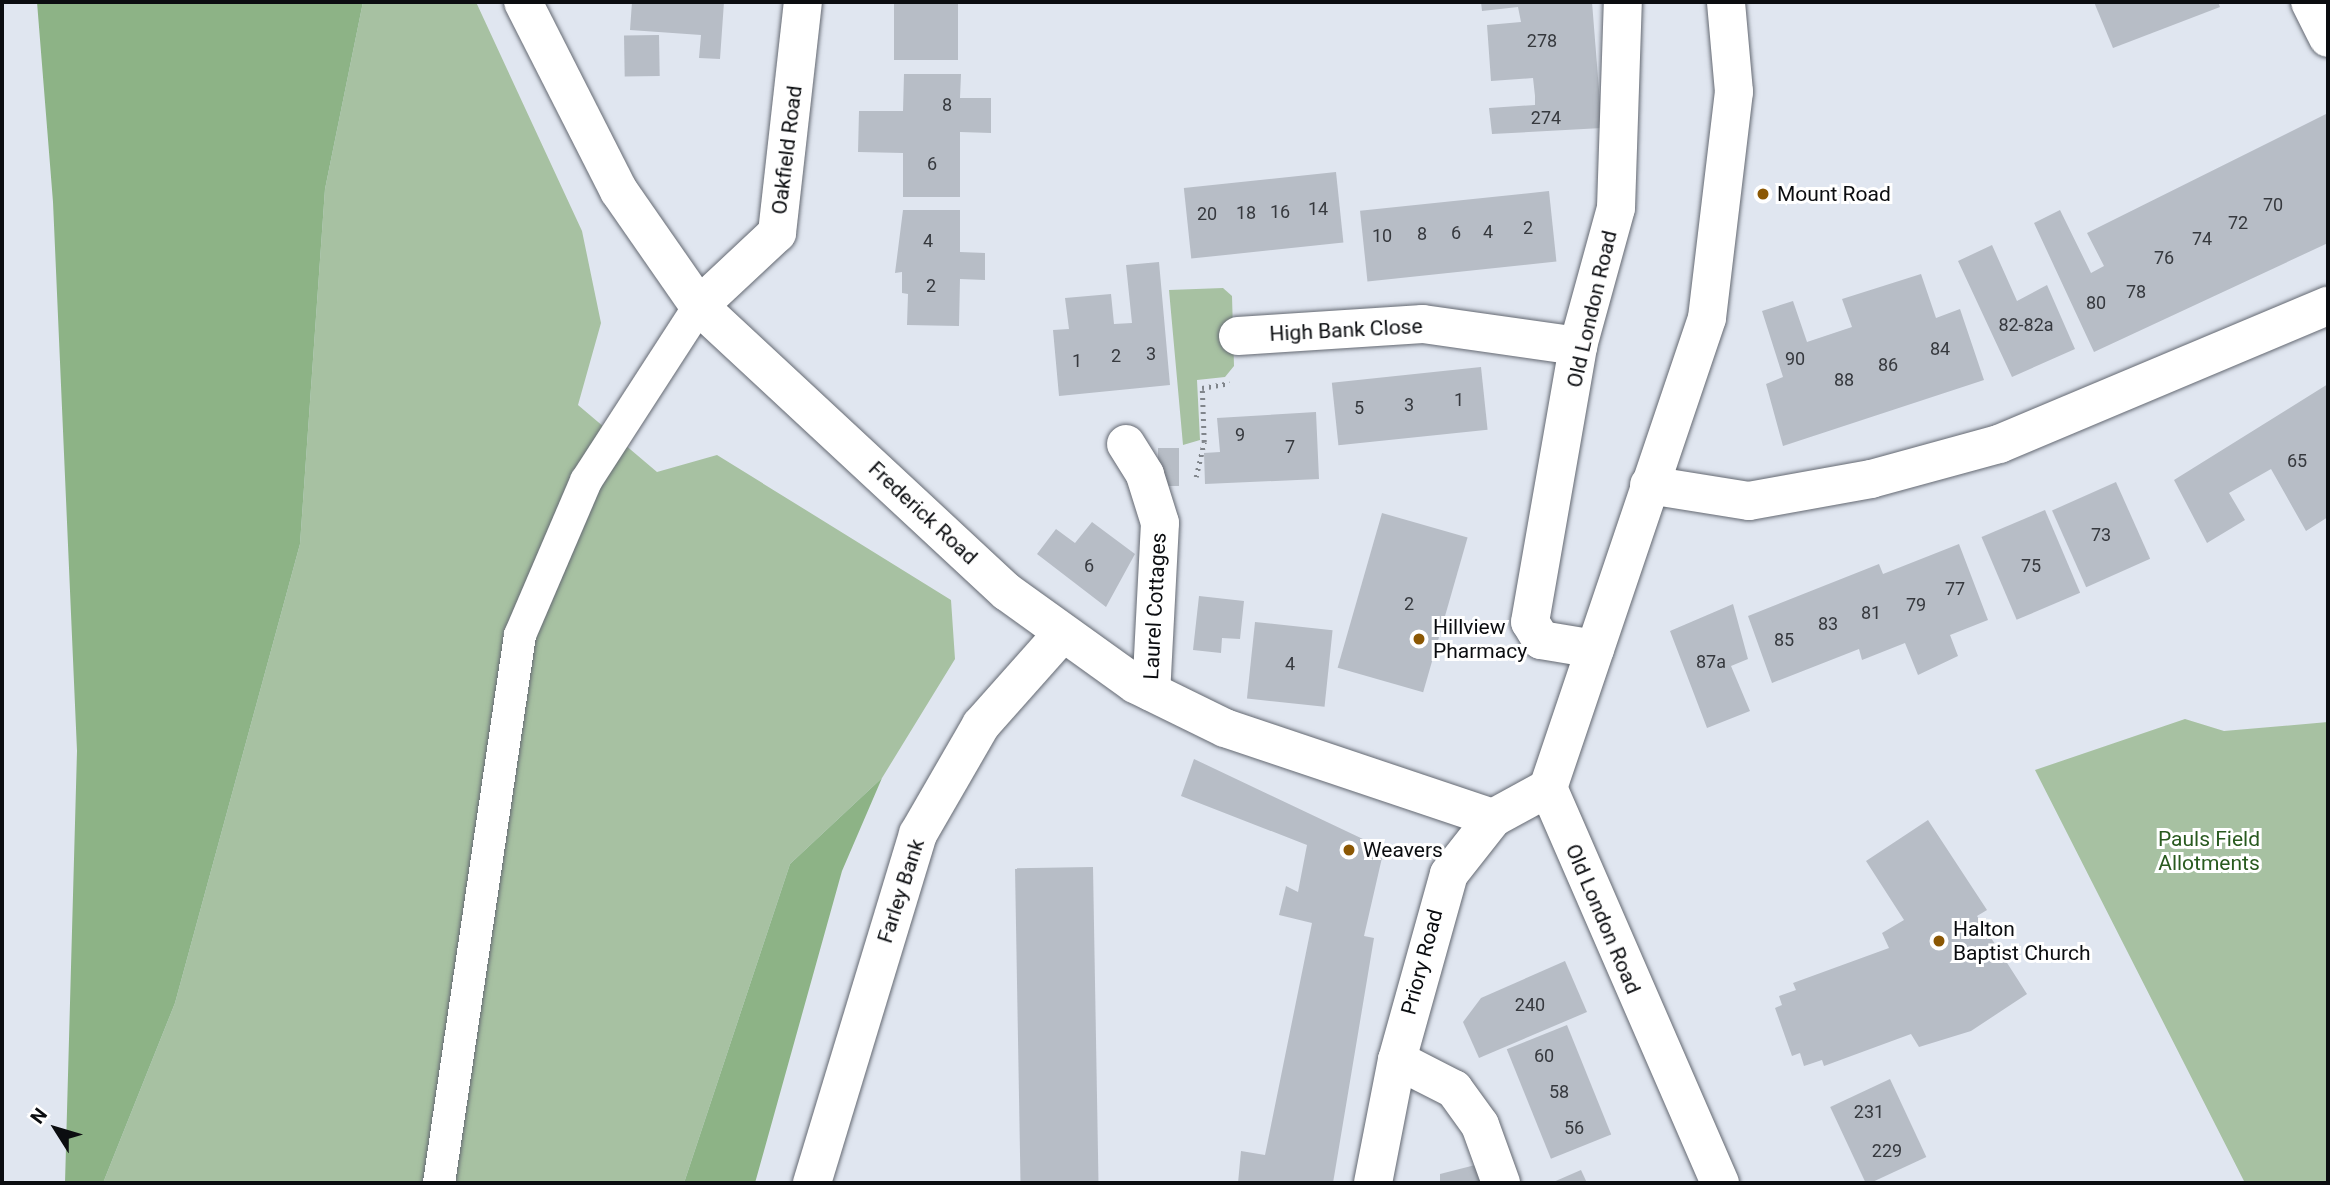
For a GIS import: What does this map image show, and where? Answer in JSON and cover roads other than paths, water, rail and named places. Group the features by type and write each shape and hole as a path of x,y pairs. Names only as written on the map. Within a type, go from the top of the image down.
{"main road":[{"name":"Frederick Road","path":"523,2 619,191 699,306 1060,636 1151,692 1225,728 1493,818"},
{"name":"Oakfield Road","path":"699,306 778,233 803,2"},
{"name":"Old London Road","path":"1595,649 1541,640 1530,622 1578,346 1616,208 1623,2"},
{"path":"1548,788 1707,318 1726,209 1734,92 1726,2"},
{"path":"2310,2 2328,38"},
{"path":"1649,485 1749,500 1871,479 1999,444 2328,306"},
{"name":"High Bank Close","path":"1238,336 1423,324 1578,346"},
{"name":"Laurel Cottages","path":"1126,444 1145,475 1160,523 1151,692"},
{"name":"Farley Bank","path":"813,1183 918,834 981,725 1060,636"},
{"name":"Old London Road","path":"1548,788 1720,1183"},
{"name":"Priory Road","path":"1373,1183 1397,1060 1436,906 1449,874 1493,818 1548,788"},
{"path":"1397,1060 1454,1089 1480,1125 1501,1183"}],"lane":[{"path":"439,1183 520,635 586,481 699,306"}],"place":[{"name":"Mount Road","path":"1763,194"},
{"name":"Hillview Pharmacy","path":"1419,639"},
{"name":"Weavers","path":"1349,850"},
{"name":"Halton Baptist Church","path":"1939,941"}],"park label":[{"name":"Pauls Field Allotments","path":"2209,851"}]}
